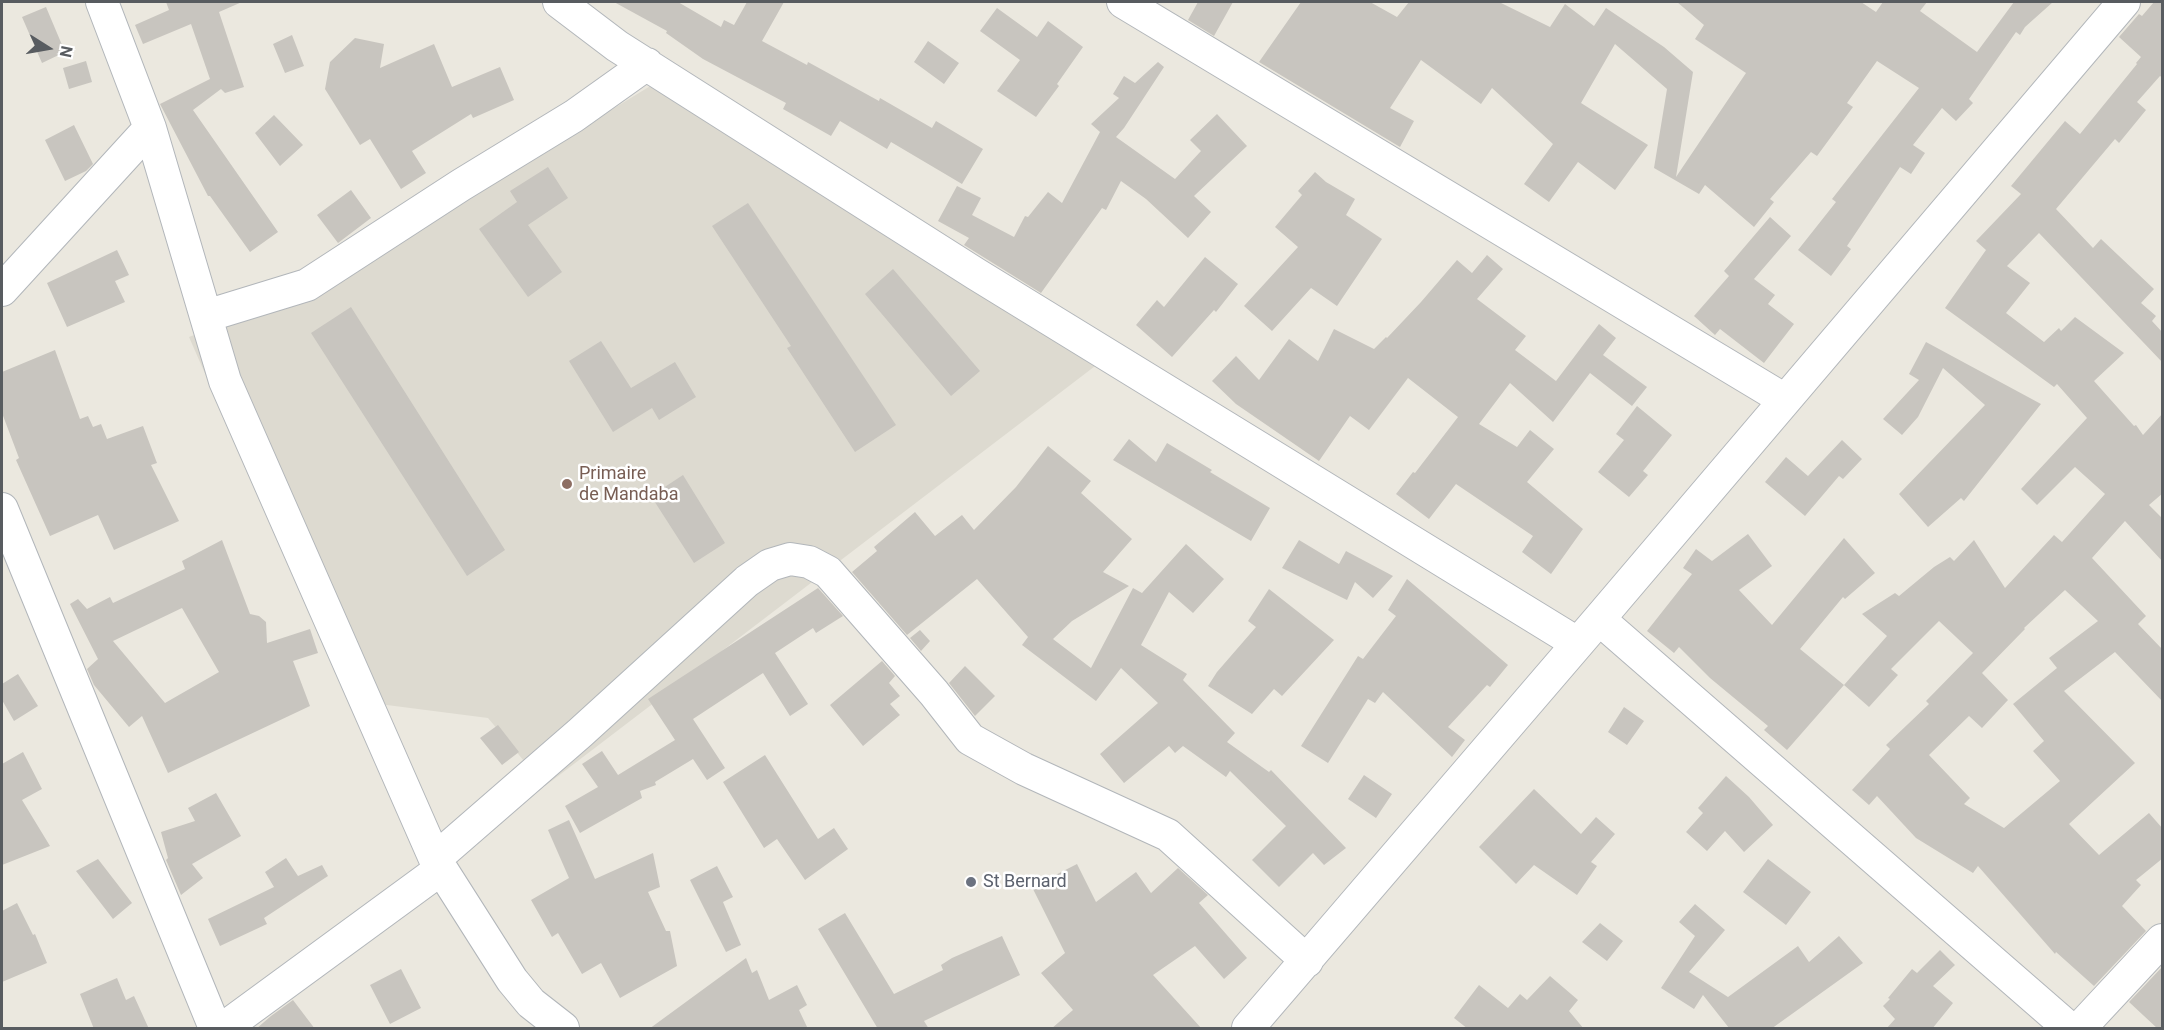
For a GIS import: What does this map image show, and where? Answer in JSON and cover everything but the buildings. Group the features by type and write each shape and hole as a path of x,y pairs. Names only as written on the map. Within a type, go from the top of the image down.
{"street":[{"path":"102,2 150,128 225,381 438,864 512,980 531,1003 563,1029"},
{"path":"559,2 617,46 976,274 1577,643"},
{"path":"1124,2 1785,400"},
{"path":"1248,1029 2124,2"},
{"path":"206,316 307,285 461,185 574,116 646,64"},
{"path":"2,290 150,128"},
{"path":"2,509 215,1029"},
{"path":"224,1029 438,864 747,581 770,565 790,559 809,562 828,572 970,739 1024,769 1168,835 1307,961"},
{"path":"1599,619 2069,1029"},
{"path":"2080,1029 2163,940"}],"shaded area":[{"path":"670,74 1103,360 545,786 488,718 348,700 189,337 328,283"}],"place":[{"name":"Primaire de Mandaba","path":"567,484"},
{"name":"St Bernard","path":"971,882"}]}
